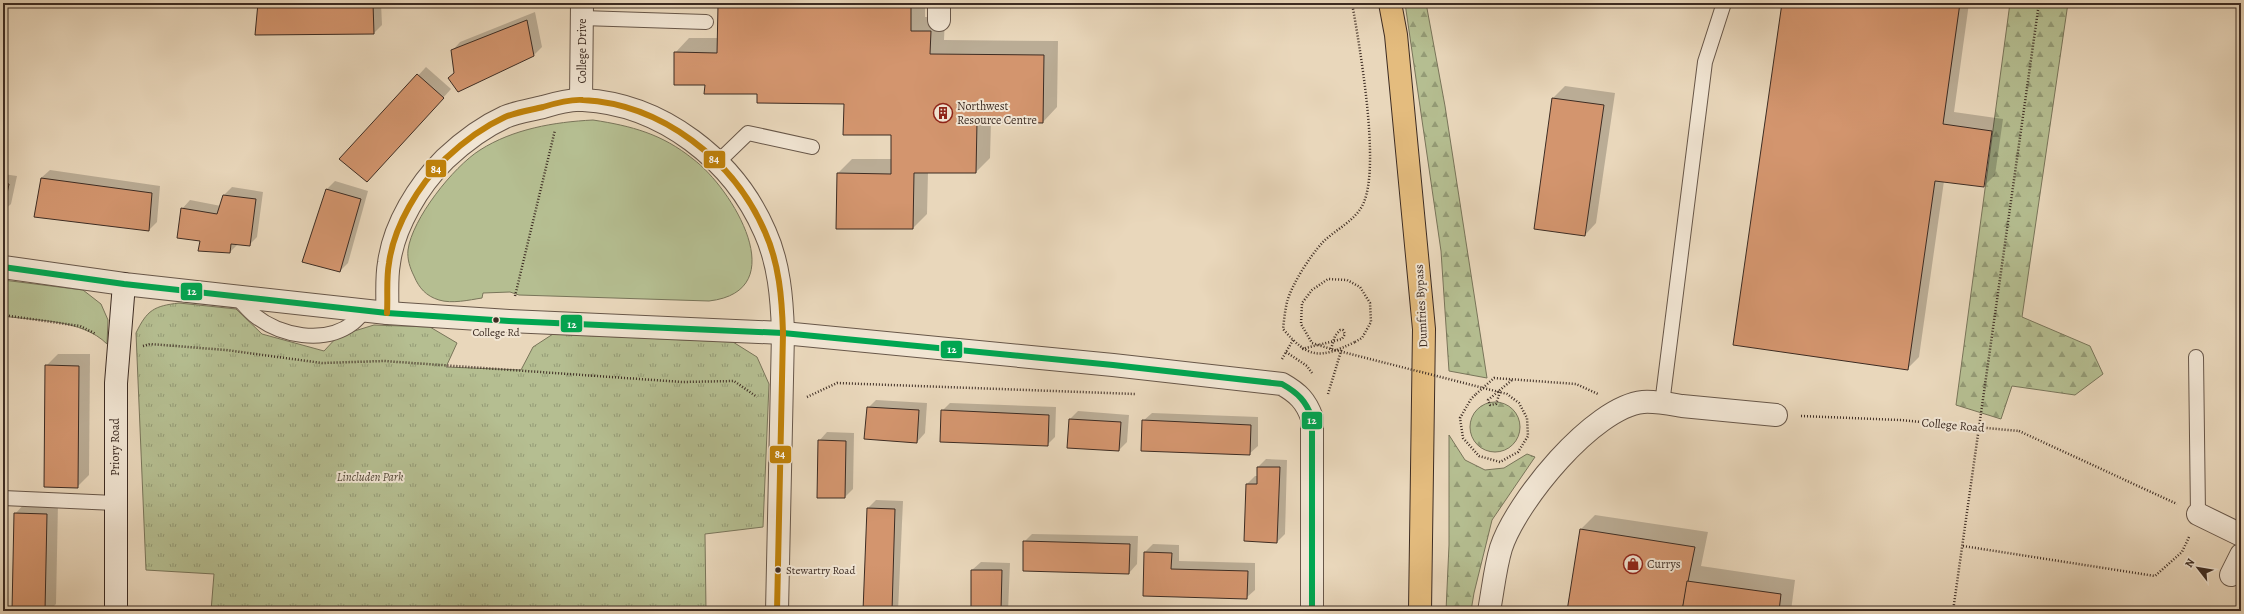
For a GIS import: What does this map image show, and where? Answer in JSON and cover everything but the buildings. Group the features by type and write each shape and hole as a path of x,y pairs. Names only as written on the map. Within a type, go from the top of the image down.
{"highway":[{"name":"Dumfries Bypass","path":"1390,3 1396,35 1424,329 1420,611"}],"street":[{"name":"College Drive","path":"571,101 582,10"},
{"name":"College Drive","path":"387,313 389,262 404,215 429,175 461,144 505,117 571,101 619,106 655,118 699,145 718,162 737,183 753,207 765,232 774,259 780,287 782,333"},
{"path":"3,267 124,284 387,313 509,321 782,333 1282,384 1294,391 1303,400 1312,418 1312,611"},
{"name":"Priory Road","path":"116,611 115,503 118,354 124,284"},
{"path":"777,611 782,333"},
{"path":"1489,611 1501,548 1518,513 1538,483 1589,430 1613,413 1652,403 1776,415"},
{"path":"2198,514 2241,534"},
{"path":"2231,576 2241,555"}],"lane":[{"path":"1652,403 1705,62 1724,3"},
{"path":"582,10 706,22"},
{"path":"718,162 748,133 812,147"},
{"path":"237,297 260,319 278,329 307,337 330,334 352,324 366,310"},
{"path":"2196,357 2198,514"},
{"path":"3,498 115,503"}],"path":[{"path":"1352,3 1367,112 1371,174 1364,203 1349,223 1323,242 1304,269 1287,301 1283,329 1302,349 1315,354 1342,348 1355,342 1362,338 1370,322 1370,303 1360,287 1347,280 1328,279 1312,290 1302,303 1301,324 1312,343 1331,349 1500,392 1507,394 1519,403 1527,418 1528,436 1518,452 1500,462 1479,456 1463,438 1460,418 1471,399 1476,394 1494,378 1576,384 1598,395 1606,396"},
{"path":"1953,611 2039,3"},
{"path":"509,321 571,101"},
{"path":"3,315 80,326 97,334 118,354 150,344 226,350 322,363 384,361 682,382 734,381 781,414 798,416 808,396 837,383 1138,394"},
{"path":"1302,349 1339,339 1344,337 1344,331 1340,330 1335,336 1331,349"},
{"path":"1312,418 1328,394 1342,348"},
{"path":"1500,392 1498,401 1493,405 1488,402 1513,379"},
{"name":"College Road","path":"1776,415 1900,420 2019,431 2198,514"},
{"path":"1963,546 2155,576 2182,552 2198,514"}],"green space":[{"path":"1405,3 1426,3 1445,106 1487,378 1449,371 1441,251"},
{"path":"2010,3 2068,3 2022,317 2090,346 2103,374 2075,395 2012,386 2001,419 1956,405"},
{"path":"593,120 634,128 670,143 693,159 708,173 724,192 738,214 748,237 752,259 748,279 735,293 709,301 519,295 510,292 483,293 482,298 449,302 430,296 421,288 411,270 409,263 408,250 411,238 425,209 458,168 480,150 520,132 549,125"},
{"path":"3,280 83,290 101,304 108,320 107,344 97,336 72,325 44,320 3,316"},
{"name":"Lincluden Park","path":"179,303 236,309 262,334 324,351 338,336 374,325 430,327 457,343 446,367 521,370 533,347 553,334 733,342 757,357 769,384 763,527 705,534 706,611 211,611 214,574 146,570 136,333 144,319 152,310"},
{"path":"1495,402 1509,406 1516,413 1520,427 1516,441 1509,448 1495,452 1481,448 1474,441 1470,427 1474,413 1481,406"},
{"path":"1449,435 1465,460 1485,470 1504,468 1527,454 1535,457 1492,520 1471,611 1446,611 1449,545"}],"transit line":[{"name":"84","path":"387,313 389,263 396,234 409,206 435,169 466,141 481,130 505,117 519,112 573,100 583,100 612,104 640,112 667,125 692,140 715,160 735,182 752,206 770,244 777,268 782,307 783,333 777,611"},
{"name":"12","path":"3,267 124,284 387,313 509,321 783,333 1113,365 1282,384 1301,398 1312,418 1312,611"}],"place":[{"name":"Northwest Resource Centre","path":"943,113"},
{"name":"College Rd","path":"496,320"},
{"name":"Currys","path":"1633,564"},
{"name":"Stewartry Road","path":"778,570"}]}
